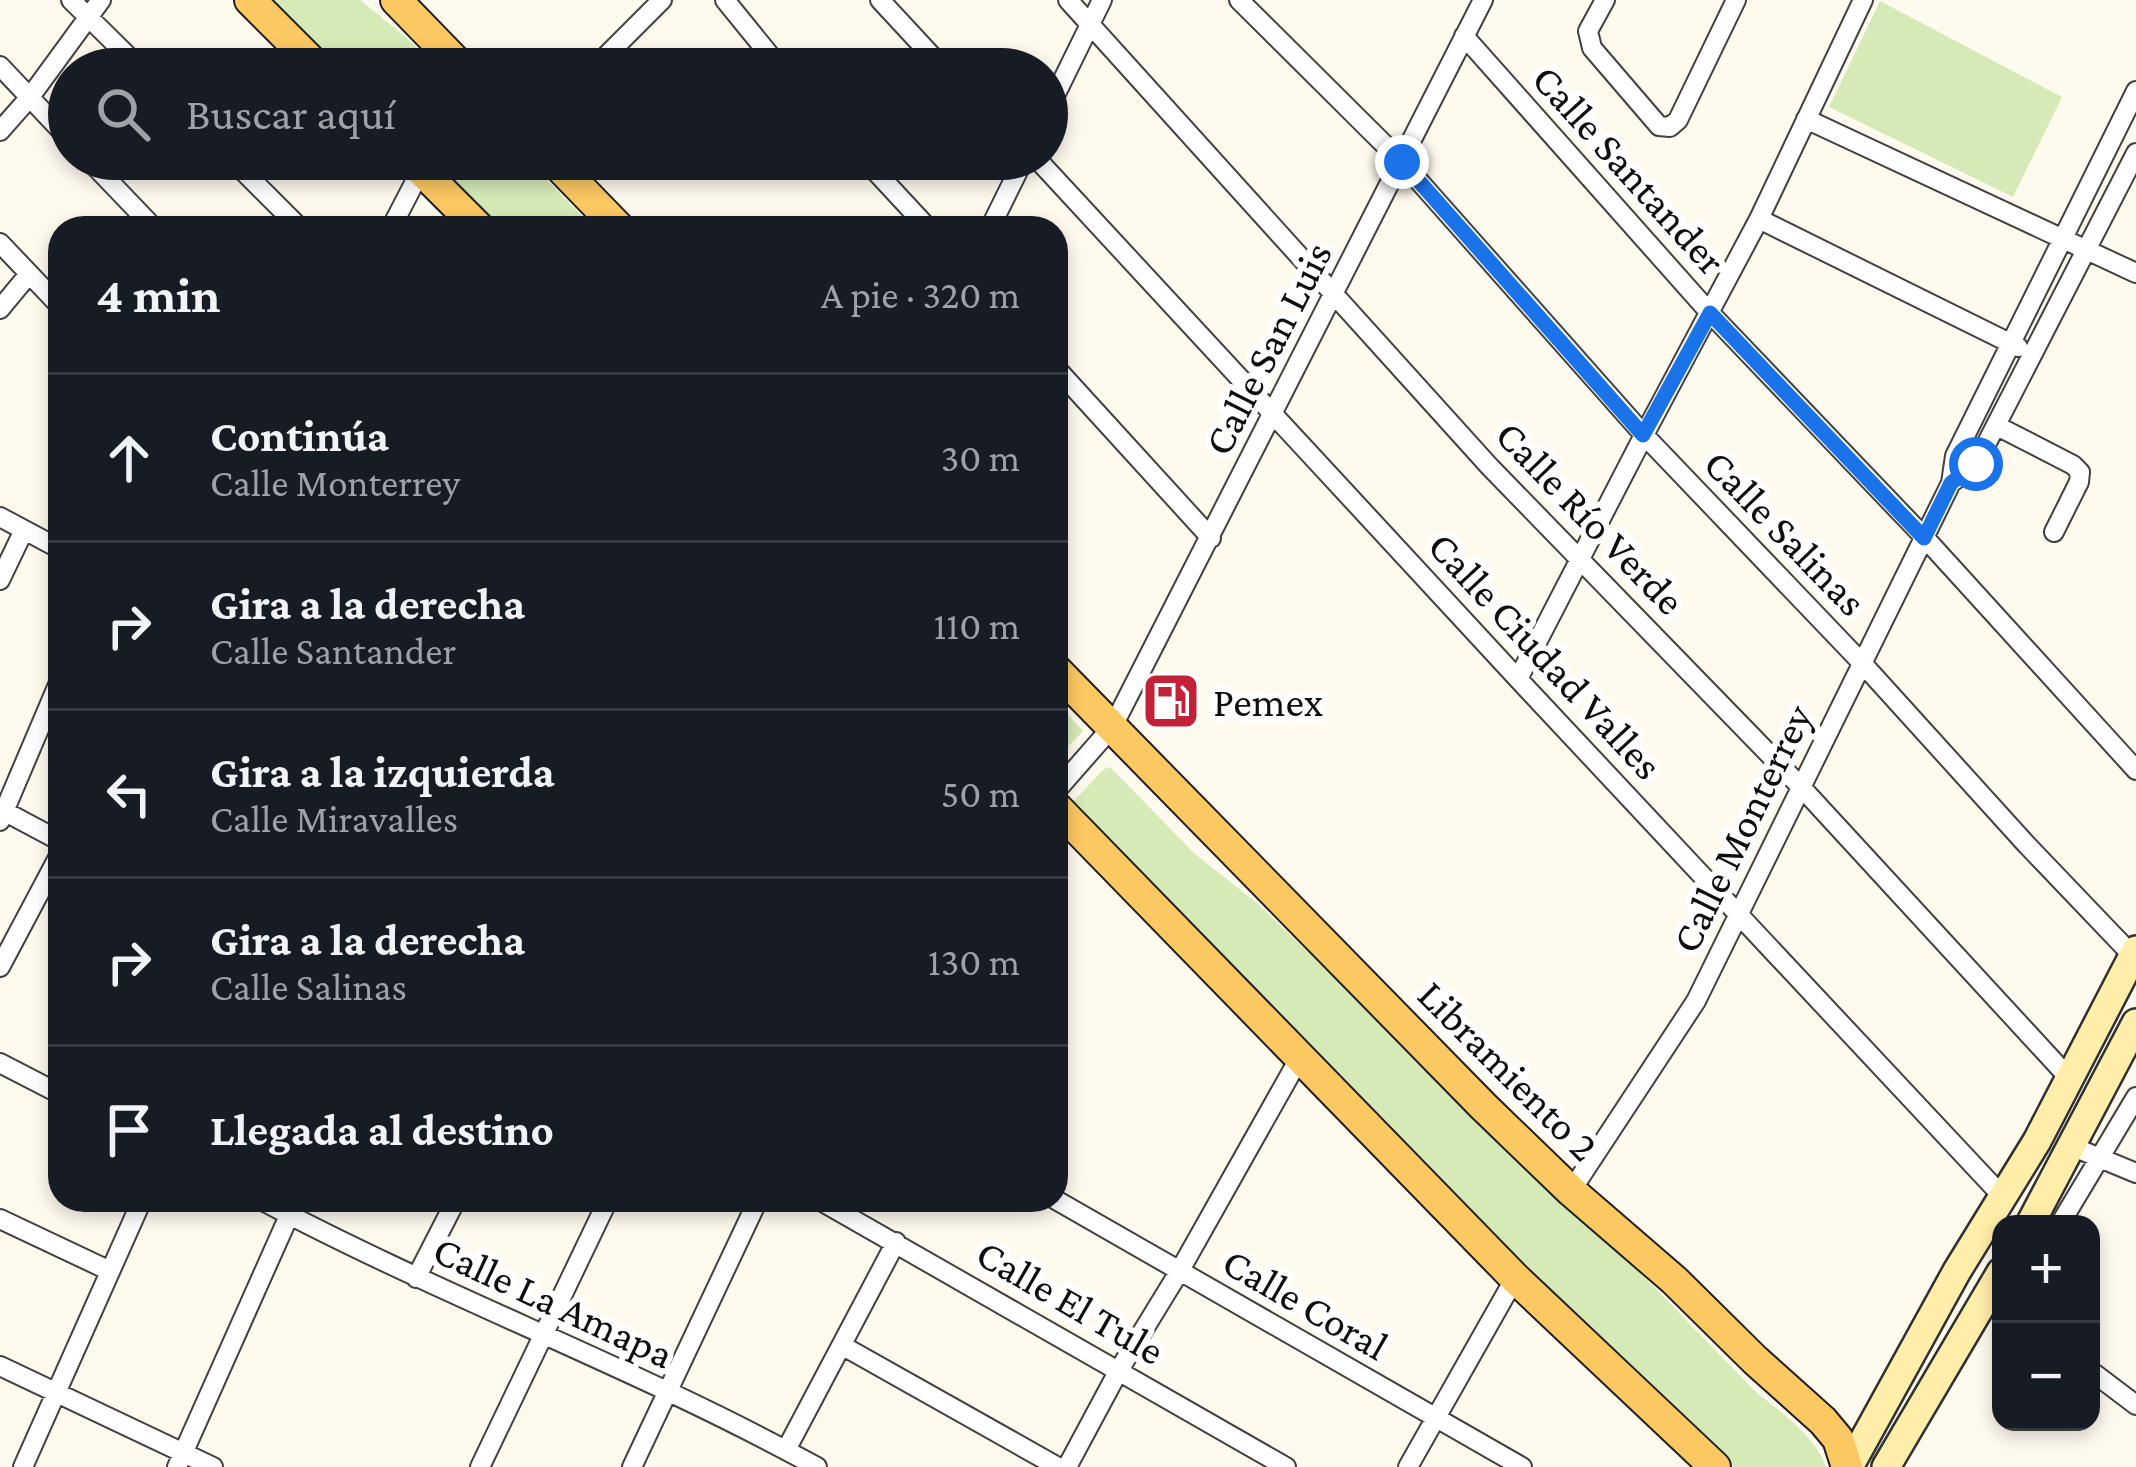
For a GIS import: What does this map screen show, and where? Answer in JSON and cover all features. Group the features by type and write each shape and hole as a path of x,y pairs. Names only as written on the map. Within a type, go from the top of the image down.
{"main road":[{"path":"250,0 298,48"},
{"path":"396,0 443,48"},
{"path":"431,180 467,216"},
{"path":"572,180 607,216"},
{"name":"Libramiento 2","path":"1068,682 1570,1191 1674,1280 1823,1421 1838,1439 1848,1467"},
{"path":"1068,819 1515,1278 1715,1467"},
{"path":"1848,1467 1957,1270 2037,1141 2134,953"},
{"path":"2035,1215 2136,1023"},
{"path":"1886,1467 1992,1297"}],"street":[{"path":"71,0 119,48"},
{"path":"64,48 101,0"},
{"path":"614,48 662,0"},
{"path":"725,0 764,48"},
{"path":"880,0 925,48"},
{"name":"Calle Río Verde","path":"1068,0 1490,467 1802,788 2068,1078"},
{"path":"1068,70 1102,0"},
{"name":"Calle Salinas","path":"1239,0 1402,162 1643,435 2134,953"},
{"name":"Calle San Luis","path":"1113,726 1483,0"},
{"path":"1605,0 1588,40 1659,126 1670,127 1678,121 1736,0"},
{"path":"1518,679 1759,219 1864,0"},
{"name":"Calle Santander","path":"1464,36 1710,313 2136,770"},
{"path":"0,66 48,116"},
{"path":"0,131 48,71"},
{"name":"Calle Monterrey","path":"1570,1191 1696,1001 1951,483 1955,456 2136,91"},
{"path":"1806,119 2136,273"},
{"name":"Calle Monterrey","path":"1951,483 1976,464 2136,154"},
{"path":"108,180 143,216"},
{"path":"252,180 288,216"},
{"path":"396,216 410,180"},
{"path":"883,180 917,216"},
{"path":"996,216 1014,180"},
{"name":"Calle Ciudad Valles","path":"1057,180 2004,1198"},
{"path":"1759,219 2033,355"},
{"path":"0,243 48,294"},
{"path":"0,309 29,274"},
{"path":"1068,381 1211,538"},
{"path":"1997,426 2080,472 2054,532"},
{"path":"0,517 48,542"},
{"path":"0,580 24,530"},
{"path":"48,708 2,814 48,835"},
{"path":"1068,777 1113,726"},
{"path":"0,967 48,877"},
{"path":"1067,1467 1300,1057"},
{"path":"0,1063 48,1088"},
{"path":"2065,1215 2136,1097"},
{"path":"2072,1146 2136,1173"},
{"name":"Calle Coral","path":"1068,1207 1522,1467"},
{"path":"23,1467 137,1212"},
{"path":"180,1460 290,1212"},
{"name":"Calle La Amapa","path":"301,1212 416,1279 817,1467"},
{"path":"416,1279 450,1212"},
{"path":"480,1467 602,1212"},
{"path":"632,1467 752,1212"},
{"name":"Calle El Tule","path":"841,1212 1286,1467"},
{"path":"0,1219 110,1271"},
{"path":"786,1450 896,1242"},
{"path":"1408,1467 1515,1278"},
{"path":"843,1346 1058,1467"},
{"path":"0,1366 180,1460 214,1467"},
{"path":"2100,1378 2136,1406"}],"green space":[{"path":"271,0 360,0 417,48 318,48"},
{"path":"1880,1 2062,97 2013,197 1829,107"},
{"path":"450,180 547,180 582,216 485,216"},
{"path":"1068,715 1083,731 1068,747"},
{"path":"1110,767 1195,854 1257,903 1434,1072 1757,1393 1797,1426 1826,1467 1734,1467 1565,1304 1068,809"}],"place":[{"name":"Pemex","path":"1171,701"}],"route":[{"path":"1402,162 1643,435 1710,313 1924,538 1951,483 1976,464"}]}
